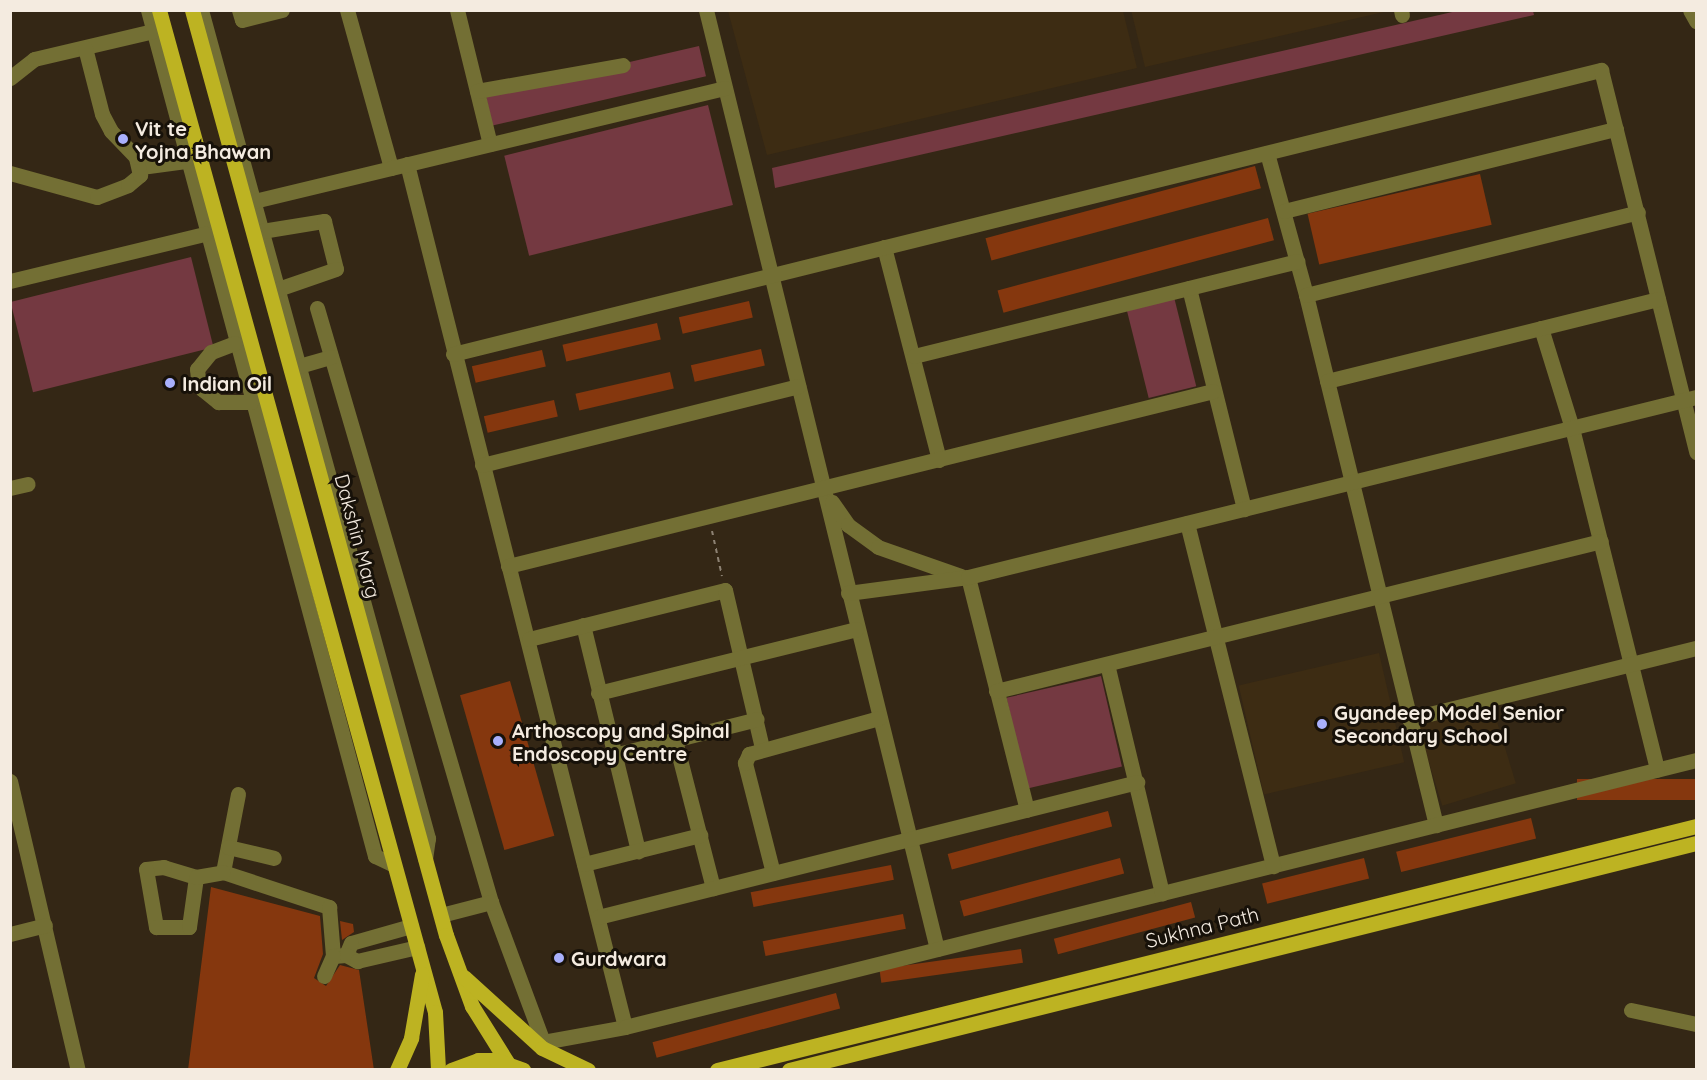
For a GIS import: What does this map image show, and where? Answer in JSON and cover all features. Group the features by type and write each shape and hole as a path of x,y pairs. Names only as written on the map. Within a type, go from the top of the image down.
{"main road":[{"path":"159,10 435,1012 438,1070"},
{"name":"Dakshin Marg","path":"192,10 441,915 472,1006 507,1062"},
{"name":"Sukhna Path","path":"717,1070 1696,826"},
{"name":"Sukhna Path","path":"789,1070 1696,843"},
{"path":"397,1070 411,1038 423,969"},
{"path":"460,973 527,1037 588,1070"},
{"path":"451,1070 478,1060 507,1062 523,1070"}],"street":[{"path":"148,10 205,234 375,856 394,865"},
{"path":"201,10 428,838 425,859"},
{"path":"239,10 242,20 282,10"},
{"path":"347,10 391,168"},
{"path":"458,10 490,144"},
{"path":"706,10 770,276 826,491 856,629 937,949"},
{"path":"1690,10 1696,21"},
{"path":"10,78 34,59 153,31"},
{"path":"10,173 97,197 128,185 140,175 141,167 102,114 85,48"},
{"path":"477,91 623,64"},
{"path":"453,354 1601,70 1658,299 1690,399 1696,452"},
{"path":"254,201 725,88"},
{"path":"1284,211 1616,129"},
{"path":"1267,153 1306,295 1437,825"},
{"path":"141,167 186,162"},
{"path":"407,164 453,354 529,639 625,1027"},
{"path":"1306,295 1638,212"},
{"path":"262,231 324,221 336,269 278,289"},
{"path":"10,281 205,234"},
{"path":"884,247 939,460"},
{"path":"914,356 1297,261"},
{"path":"1189,288 1244,509"},
{"path":"1327,381 1658,299"},
{"path":"316,308 491,902 543,1042 625,1027 1696,760"},
{"path":"1541,328 1572,428 1657,770"},
{"path":"235,343 212,352 197,369 198,378 202,389 218,402 251,402"},
{"path":"299,366 331,357"},
{"path":"482,465 798,386"},
{"path":"508,566 826,491 1213,391"},
{"path":"848,593 968,577 1690,399"},
{"path":"10,488 28,484"},
{"path":"826,491 848,525 878,547 968,577"},
{"path":"1187,523 1274,866"},
{"path":"996,691 1601,541"},
{"path":"968,577 1027,810"},
{"path":"529,639 725,590 762,748"},
{"path":"583,625 638,851"},
{"path":"598,693 856,629"},
{"path":"1409,719 1696,648"},
{"path":"1107,664 1162,893"},
{"path":"773,873 745,763 749,754 762,748 879,718"},
{"path":"614,755 757,719"},
{"path":"675,740 713,888"},
{"path":"10,781 78,1070"},
{"path":"598,917 1137,782"},
{"path":"222,872 238,794"},
{"path":"584,864 700,835"},
{"path":"228,847 274,858"},
{"path":"196,877 189,927 156,927 146,869 164,867 196,877 222,872 329,907 339,955"},
{"path":"441,915 491,902"},
{"path":"10,934 45,925"},
{"path":"324,976 351,943 411,926"},
{"path":"339,955 357,961 417,947"},
{"path":"1631,1010 1696,1024"}],"path":[{"path":"708,517 725,590"}],"shaded area":[{"path":"1131,10 1388,10 1388,11 1145,67"},
{"path":"1461,10 1533,11 1534,15 775,188 772,168"},
{"path":"728,11 1123,11 1137,68 767,155"},
{"path":"699,46 706,76 493,125 486,95"},
{"path":"708,105 733,205 529,256 504,156"},
{"path":"191,257 213,347 33,392 11,302"},
{"path":"1174,297 1196,386 1149,398 1126,309"},
{"name":"Gyandeep Model Senior Secondary School","path":"1379,653 1404,762 1264,795 1239,685"},
{"path":"1101,676 1122,767 1027,788 1006,698"},
{"path":"1491,702 1516,783 1442,806 1417,725"}],"building":[{"path":"1255,166 1261,188 991,260 986,238"},
{"path":"1480,174 1492,225 1319,264 1308,214"},
{"path":"1268,218 1274,240 1003,313 998,290"},
{"path":"749,301 753,318 683,334 679,317"},
{"path":"657,323 661,340 566,361 562,345"},
{"path":"761,349 765,366 695,382 691,365"},
{"path":"542,350 546,367 476,383 472,366"},
{"path":"670,372 674,389 579,410 575,394"},
{"path":"554,400 558,417 488,433 484,416"},
{"path":"510,681 554,836 504,850 460,695"},
{"path":"1577,779 1696,779 1696,800 1577,800"},
{"path":"1108,811 1112,826 952,869 948,854"},
{"path":"1531,818 1536,838 1401,872 1396,852"},
{"path":"1120,858 1124,873 964,916 960,901"},
{"path":"1364,858 1369,878 1267,904 1262,883"},
{"path":"891,865 894,880 753,907 751,892"},
{"path":"211,887 320,916 323,954 314,978 326,986 340,965 359,970 374,1070 188,1070"},
{"path":"1191,902 1195,917 1058,954 1054,939"},
{"path":"903,914 906,929 765,956 763,941"},
{"path":"340,921 353,924 354,932 342,940"},
{"path":"1021,949 1023,963 881,983 879,969"},
{"path":"836,993 840,1008 657,1058 652,1042"}],"place":[{"name":"Vit te Yojna Bhawan","path":"123,139"},
{"name":"Indian Oil","path":"170,383"},
{"name":"Gyandeep Model Senior Secondary School","path":"1322,724"},
{"name":"Arthoscopy and Spinal Endoscopy Centre","path":"498,741"},
{"name":"Gurdwara","path":"559,958"}]}
